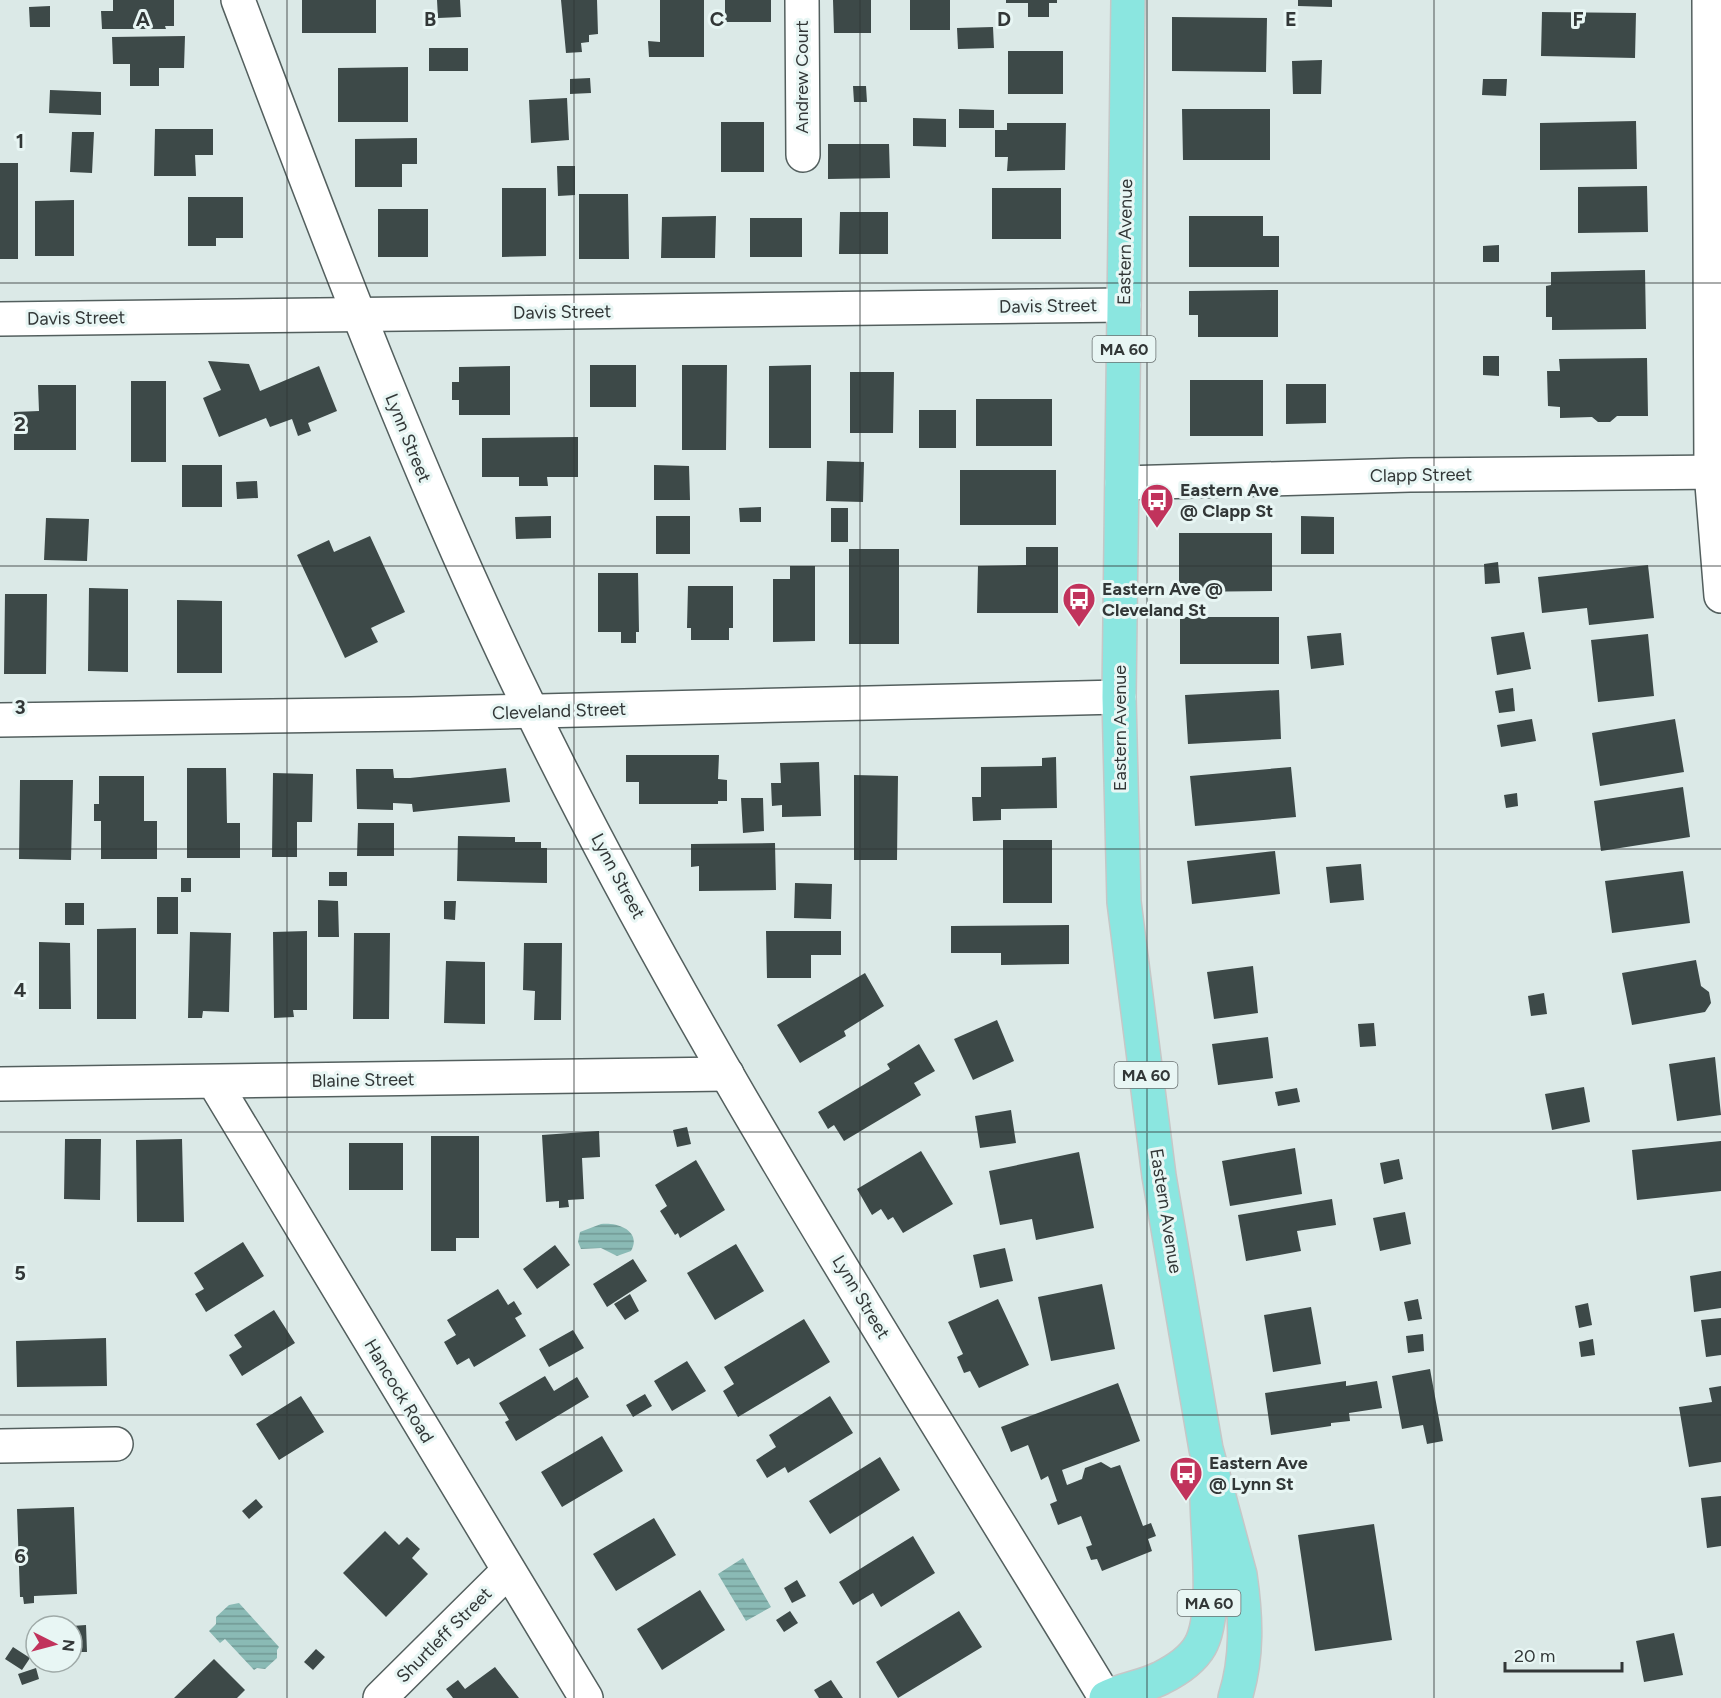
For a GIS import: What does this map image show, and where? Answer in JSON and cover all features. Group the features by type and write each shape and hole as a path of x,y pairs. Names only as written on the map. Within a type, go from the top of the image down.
{"main road":[{"name":"Eastern Avenue","path":"1128,0 1119,698 1122,857 1135,1002 1160,1176 1206,1449 1243,1595 1245,1642 1235,1698"},
{"name":"Eastern Avenue","path":"1105,1698 1161,1678 1196,1652 1203,1640 1209,1615 1206,1449"}],"street":[{"name":"Lynn Street","path":"238,0 358,314 459,559 531,711 727,1074 1105,1698"},
{"name":"Andrew Court","path":"802,0 802,155"},
{"path":"1709,0 1716,472 1721,596"},
{"name":"Davis Street","path":"0,319 1124,305"},
{"name":"Clapp Street","path":"1122,483 1410,475 1716,472"},
{"name":"Cleveland Street","path":"0,720 1119,698"},
{"name":"Blaine Street","path":"0,1084 727,1074"},
{"name":"Hancock Road","path":"214,1082 586,1698"},
{"path":"0,1446 116,1444"},
{"name":"Shurtleff Street","path":"380,1698 508,1571"}],"water":[{"path":"601,1224 621,1226 631,1233 634,1244 631,1251 617,1256 601,1248 581,1249 578,1242 580,1232"},
{"path":"743,1558 771,1607 746,1621 718,1574"},
{"path":"239,1603 279,1647 277,1658 265,1669 254,1670 225,1639 220,1643 209,1631 216,1624 216,1617 229,1605"}],"building":[{"path":"113,0 174,0 174,26 165,26 166,29 102,29 101,11 113,11"},
{"path":"302,0 376,0 376,33 302,33"},
{"path":"437,0 460,0 461,17 438,18"},
{"path":"561,0 597,0 598,34 589,35 589,42 581,43 582,52 566,53"},
{"path":"660,0 704,0 704,57 649,57 648,41 660,42"},
{"path":"725,0 771,0 771,22 725,22"},
{"path":"833,0 871,0 871,33 834,33"},
{"path":"910,0 950,0 950,30 910,30"},
{"path":"1006,0 1057,0 1057,3 1049,3 1049,17 1028,17 1028,3 1006,3"},
{"path":"1298,0 1332,0 1332,7 1298,6"},
{"path":"50,6 50,27 30,27 29,7"},
{"path":"1542,12 1636,13 1635,58 1541,56"},
{"path":"1172,17 1267,18 1266,72 1172,71"},
{"path":"993,27 994,48 958,49 957,28"},
{"path":"185,36 184,68 159,68 159,86 130,86 130,64 113,64 112,37"},
{"path":"429,48 468,48 468,71 429,71"},
{"path":"1008,51 1063,51 1063,94 1008,94"},
{"path":"1322,60 1321,94 1293,94 1292,61"},
{"path":"408,67 408,122 338,122 338,68"},
{"path":"590,78 591,93 570,94 570,79"},
{"path":"1483,79 1507,79 1506,96 1482,95"},
{"path":"853,86 866,86 867,102 854,102"},
{"path":"50,90 101,92 101,115 49,113"},
{"path":"567,98 569,140 531,143 529,100"},
{"path":"959,109 994,110 994,128 959,128"},
{"path":"1182,109 1270,109 1270,160 1183,160"},
{"path":"913,118 946,119 946,147 913,146"},
{"path":"1636,121 1637,169 1540,170 1540,123"},
{"path":"721,122 764,122 764,172 721,172"},
{"path":"1007,123 1066,123 1065,170 1007,171 1008,157 995,157 995,130 1007,130"},
{"path":"155,129 213,129 213,155 195,155 196,176 154,176"},
{"path":"72,132 94,132 92,173 70,172"},
{"path":"417,138 417,164 402,164 402,187 355,187 355,139"},
{"path":"828,144 889,144 890,178 828,179"},
{"path":"0,163 18,163 18,259 0,259"},
{"path":"557,166 575,166 575,195 558,196"},
{"path":"1647,186 1648,232 1578,233 1578,187"},
{"path":"502,188 546,188 546,256 502,257"},
{"path":"992,188 1061,188 1061,239 992,239"},
{"path":"579,194 628,194 629,259 579,259"},
{"path":"188,197 243,197 243,238 216,238 216,246 188,246"},
{"path":"74,200 74,256 35,256 35,201"},
{"path":"378,209 428,209 428,257 378,257"},
{"path":"840,212 888,212 888,254 839,254"},
{"path":"716,216 715,258 661,258 662,217"},
{"path":"1189,216 1263,216 1263,236 1279,236 1279,267 1189,267"},
{"path":"750,218 802,218 802,257 750,257"},
{"path":"1499,245 1499,262 1483,262 1483,246"},
{"path":"1645,270 1646,329 1552,330 1552,317 1546,317 1546,286 1551,285 1551,272"},
{"path":"1278,290 1278,337 1198,337 1198,315 1189,315 1189,291"},
{"path":"1483,356 1499,356 1499,376 1483,375"},
{"path":"1647,358 1648,416 1617,416 1610,422 1598,422 1592,417 1560,418 1560,407 1548,406 1547,371 1560,371 1559,359"},
{"path":"208,361 249,364 260,391 319,366 337,411 308,423 311,431 298,436 292,419 270,427 266,418 219,437 203,398 221,390"},
{"path":"590,365 636,365 636,407 590,407"},
{"path":"682,365 727,365 726,450 682,450"},
{"path":"811,365 811,448 769,448 769,366"},
{"path":"510,366 510,415 459,415 459,400 452,400 452,382 459,382 459,367"},
{"path":"850,372 894,372 893,433 850,433"},
{"path":"1190,380 1263,380 1263,436 1190,436"},
{"path":"131,381 166,381 166,462 131,462"},
{"path":"1286,384 1326,384 1326,423 1286,424"},
{"path":"38,385 76,385 76,450 14,450 14,412 39,411"},
{"path":"976,399 1052,399 1052,446 976,446"},
{"path":"919,410 956,410 956,448 919,448"},
{"path":"578,437 578,477 547,477 548,486 519,486 519,477 482,477 482,438"},
{"path":"827,461 864,462 863,502 826,501"},
{"path":"182,465 222,465 222,507 182,507"},
{"path":"654,465 689,466 690,500 654,500"},
{"path":"960,470 1056,470 1056,525 960,525"},
{"path":"257,481 258,498 237,499 236,482"},
{"path":"761,507 761,522 740,522 739,508"},
{"path":"831,508 848,508 848,542 831,542"},
{"path":"551,516 551,538 516,539 515,517"},
{"path":"656,516 690,516 690,554 656,554"},
{"path":"1301,516 1334,517 1334,554 1301,554"},
{"path":"46,518 89,519 87,561 44,560"},
{"path":"1179,533 1272,533 1272,591 1179,592"},
{"path":"370,536 405,612 371,628 378,642 345,658 297,555 329,540 334,552"},
{"path":"1026,547 1058,547 1058,613 977,613 978,566 1026,565"},
{"path":"849,549 899,549 899,644 849,644"},
{"path":"1498,562 1500,583 1485,584 1484,564"},
{"path":"1648,565 1654,618 1589,625 1587,608 1542,613 1538,577"},
{"path":"790,566 815,566 815,641 773,642 773,579 790,579"},
{"path":"598,573 638,573 639,632 636,632 636,643 621,643 621,632 598,632"},
{"path":"688,586 733,586 733,628 729,628 729,640 691,640 691,628 687,628"},
{"path":"89,588 128,589 128,672 88,671"},
{"path":"5,594 47,594 46,674 4,674"},
{"path":"177,600 222,601 222,673 177,673"},
{"path":"1180,617 1279,617 1279,664 1180,664"},
{"path":"1524,632 1531,669 1497,675 1491,637"},
{"path":"1341,633 1344,665 1311,669 1307,636"},
{"path":"1648,634 1654,696 1598,702 1591,640"},
{"path":"1513,688 1515,711 1499,713 1495,691"},
{"path":"1279,690 1281,739 1188,744 1185,695"},
{"path":"1532,719 1536,741 1501,747 1497,725"},
{"path":"1675,719 1684,772 1600,786 1592,733"},
{"path":"626,755 719,755 718,779 727,780 727,801 718,801 718,804 639,804 639,782 626,782"},
{"path":"1056,757 1057,808 1001,809 1001,820 973,821 972,797 981,797 981,767 1042,766 1042,758"},
{"path":"819,762 821,816 782,817 782,805 772,806 771,783 781,783 780,763"},
{"path":"1291,767 1296,817 1195,826 1190,776"},
{"path":"187,768 226,768 227,823 240,823 240,858 187,858"},
{"path":"506,768 510,802 413,812 412,804 393,803 393,810 357,809 356,769 393,769 394,778 410,778"},
{"path":"273,773 313,774 312,822 297,822 297,857 272,857"},
{"path":"854,775 898,776 897,860 854,860"},
{"path":"99,776 144,776 144,821 157,821 157,859 101,859 101,821 94,821 94,804 99,804"},
{"path":"20,780 73,780 71,860 19,859"},
{"path":"1683,787 1690,837 1601,851 1594,801"},
{"path":"1517,793 1518,806 1506,808 1504,795"},
{"path":"741,798 763,798 764,831 743,833"},
{"path":"358,823 394,823 394,856 357,856"},
{"path":"458,836 515,837 515,842 541,842 541,848 547,848 547,883 457,881"},
{"path":"1003,840 1052,840 1052,903 1003,903"},
{"path":"775,843 776,890 699,891 699,866 691,867 691,844"},
{"path":"1275,851 1280,894 1192,904 1187,861"},
{"path":"1361,864 1364,900 1330,903 1326,867"},
{"path":"1683,871 1690,923 1612,933 1605,881"},
{"path":"329,872 347,872 347,886 329,886"},
{"path":"181,878 191,878 191,892 181,892"},
{"path":"795,883 832,884 831,919 794,918"},
{"path":"157,897 178,897 178,934 157,934"},
{"path":"318,900 338,901 339,937 318,937"},
{"path":"444,901 456,901 455,920 444,919"},
{"path":"65,903 84,903 84,925 65,925"},
{"path":"1069,925 1069,964 1001,965 1001,953 951,953 951,926"},
{"path":"136,928 136,1019 97,1019 97,929"},
{"path":"307,931 307,1010 293,1010 294,1017 274,1018 273,932"},
{"path":"766,931 841,931 841,955 811,955 811,978 767,978"},
{"path":"190,932 231,933 229,1012 203,1011 202,1018 188,1018"},
{"path":"354,933 390,933 389,1019 353,1019"},
{"path":"39,942 70,943 71,1009 39,1009"},
{"path":"524,943 562,943 561,1020 534,1020 535,991 523,990"},
{"path":"1696,960 1701,986 1709,992 1711,1003 1705,1012 1632,1025 1622,973"},
{"path":"446,961 485,962 485,1024 444,1023"},
{"path":"1253,966 1258,1013 1214,1019 1207,972"},
{"path":"865,973 884,1006 844,1031 846,1036 800,1063 777,1025"},
{"path":"1544,993 1547,1014 1531,1016 1528,996"},
{"path":"997,1020 1014,1061 973,1080 954,1039"},
{"path":"1374,1023 1376,1046 1360,1047 1358,1024"},
{"path":"1268,1037 1273,1078 1218,1085 1212,1044"},
{"path":"919,1044 935,1071 914,1083 921,1095 844,1141 834,1125 828,1129 818,1112 890,1069 887,1064"},
{"path":"1715,1057 1721,1115 1677,1121 1669,1064"},
{"path":"1584,1087 1590,1122 1552,1130 1545,1094"},
{"path":"1297,1088 1300,1102 1278,1106 1275,1092"},
{"path":"1011,1110 1016,1143 980,1148 975,1116"},
{"path":"687,1127 691,1144 677,1147 673,1130"},
{"path":"599,1131 600,1157 582,1158 584,1199 568,1200 569,1207 559,1208 559,1201 546,1202 542,1135"},
{"path":"431,1136 479,1136 479,1238 456,1238 456,1251 431,1251"},
{"path":"65,1139 101,1139 100,1200 64,1199"},
{"path":"182,1139 184,1222 137,1222 136,1140"},
{"path":"1721,1141 1721,1191 1637,1200 1632,1150"},
{"path":"349,1143 403,1143 403,1190 349,1190"},
{"path":"1295,1148 1302,1194 1230,1206 1222,1161"},
{"path":"921,1151 953,1204 903,1233 893,1217 888,1220 881,1209 872,1215 857,1189"},
{"path":"1079,1152 1094,1228 1036,1240 1032,1219 1000,1225 989,1171"},
{"path":"1399,1159 1403,1179 1384,1184 1380,1163"},
{"path":"696,1160 725,1210 680,1238 678,1233 675,1235 660,1211 667,1206 655,1185"},
{"path":"1332,1199 1336,1225 1297,1231 1301,1251 1246,1261 1238,1215"},
{"path":"1405,1212 1411,1244 1380,1251 1373,1218"},
{"path":"243,1242 264,1276 206,1312 195,1294 204,1289 194,1273"},
{"path":"736,1244 764,1291 715,1320 687,1273"},
{"path":"555,1245 570,1265 537,1289 523,1269"},
{"path":"1005,1248 1013,1281 980,1288 973,1255"},
{"path":"633,1259 647,1281 607,1307 593,1284"},
{"path":"1721,1271 1721,1308 1694,1312 1690,1276"},
{"path":"1102,1284 1115,1349 1051,1361 1038,1297"},
{"path":"498,1289 508,1305 514,1301 522,1314 515,1318 526,1336 474,1367 469,1358 457,1365 444,1342 456,1335 447,1320"},
{"path":"630,1294 639,1311 625,1320 614,1304"},
{"path":"998,1299 1029,1365 979,1388 970,1371 964,1373 957,1357 963,1354 948,1322"},
{"path":"1418,1299 1422,1319 1408,1321 1404,1302"},
{"path":"1588,1303 1592,1325 1579,1328 1575,1306"},
{"path":"1311,1307 1321,1364 1273,1372 1264,1315"},
{"path":"274,1310 295,1343 242,1376 229,1355 242,1347 234,1335"},
{"path":"1721,1318 1721,1355 1706,1357 1701,1320"},
{"path":"804,1319 830,1362 738,1417 723,1391 734,1384 724,1367"},
{"path":"573,1330 584,1348 549,1367 539,1349"},
{"path":"1423,1334 1424,1351 1408,1353 1406,1336"},
{"path":"106,1338 107,1386 17,1387 16,1341"},
{"path":"1593,1339 1595,1355 1581,1357 1579,1342"},
{"path":"687,1361 706,1391 672,1411 654,1381"},
{"path":"1430,1369 1443,1441 1427,1444 1423,1425 1402,1429 1392,1376"},
{"path":"545,1376 554,1391 577,1377 589,1397 516,1441 505,1422 509,1420 499,1403"},
{"path":"1346,1381 1346,1386 1377,1381 1382,1408 1349,1413 1350,1421 1331,1423 1331,1426 1271,1435 1265,1393"},
{"path":"1118,1383 1140,1441 1062,1470 1067,1485 1082,1479 1085,1468 1101,1462 1111,1468 1120,1465 1143,1526 1151,1523 1156,1536 1148,1539 1152,1551 1102,1571 1097,1559 1091,1560 1086,1547 1092,1545 1081,1516 1058,1525 1050,1504 1057,1501 1048,1476 1041,1480 1028,1445 1011,1452 1001,1427"},
{"path":"1721,1386 1721,1462 1689,1467 1679,1407 1712,1402 1709,1388"},
{"path":"645,1394 652,1406 633,1417 626,1405"},
{"path":"301,1396 324,1432 279,1460 256,1424"},
{"path":"830,1396 853,1433 788,1473 785,1467 767,1478 756,1460 776,1447 769,1435"},
{"path":"602,1436 623,1471 562,1507 541,1472"},
{"path":"880,1457 900,1490 830,1534 809,1501"},
{"path":"1721,1496 1721,1546 1707,1548 1701,1498"},
{"path":"256,1499 263,1507 249,1519 242,1511"},
{"path":"74,1507 77,1594 34,1596 34,1603 24,1604 23,1597 20,1597 17,1509"},
{"path":"654,1518 676,1555 616,1591 593,1554"},
{"path":"1374,1524 1392,1640 1315,1651 1298,1535"},
{"path":"385,1531 399,1545 407,1537 420,1549 412,1558 428,1574 386,1617 343,1573"},
{"path":"913,1536 935,1573 881,1607 873,1593 853,1605 839,1582"},
{"path":"797,1580 806,1596 792,1603 784,1588"},
{"path":"700,1590 725,1630 662,1670 637,1629"},
{"path":"790,1611 798,1623 784,1632 776,1620"},
{"path":"959,1611 982,1647 898,1698 876,1662"},
{"path":"84,1625 86,1625 87,1652 84,1652"},
{"path":"1674,1633 1683,1675 1644,1682 1636,1641"},
{"path":"13,1647 24,1654 24,1667 22,1670 5,1659"},
{"path":"316,1649 325,1657 313,1670 304,1662"},
{"path":"214,1659 245,1690 237,1698 174,1698"},
{"path":"495,1667 519,1698 453,1698 446,1689 458,1680 465,1689"},
{"path":"24,1672 24,1674 38,1674 39,1679 22,1685 18,1674"},
{"path":"831,1680 843,1698 819,1698 814,1690"}],"place":[{"name":"Eastern Ave @ Clapp St","path":"1157,529"},
{"name":"Eastern Ave @ Cleveland St","path":"1079,628"},
{"name":"Eastern Ave @ Lynn St","path":"1186,1502"}]}
